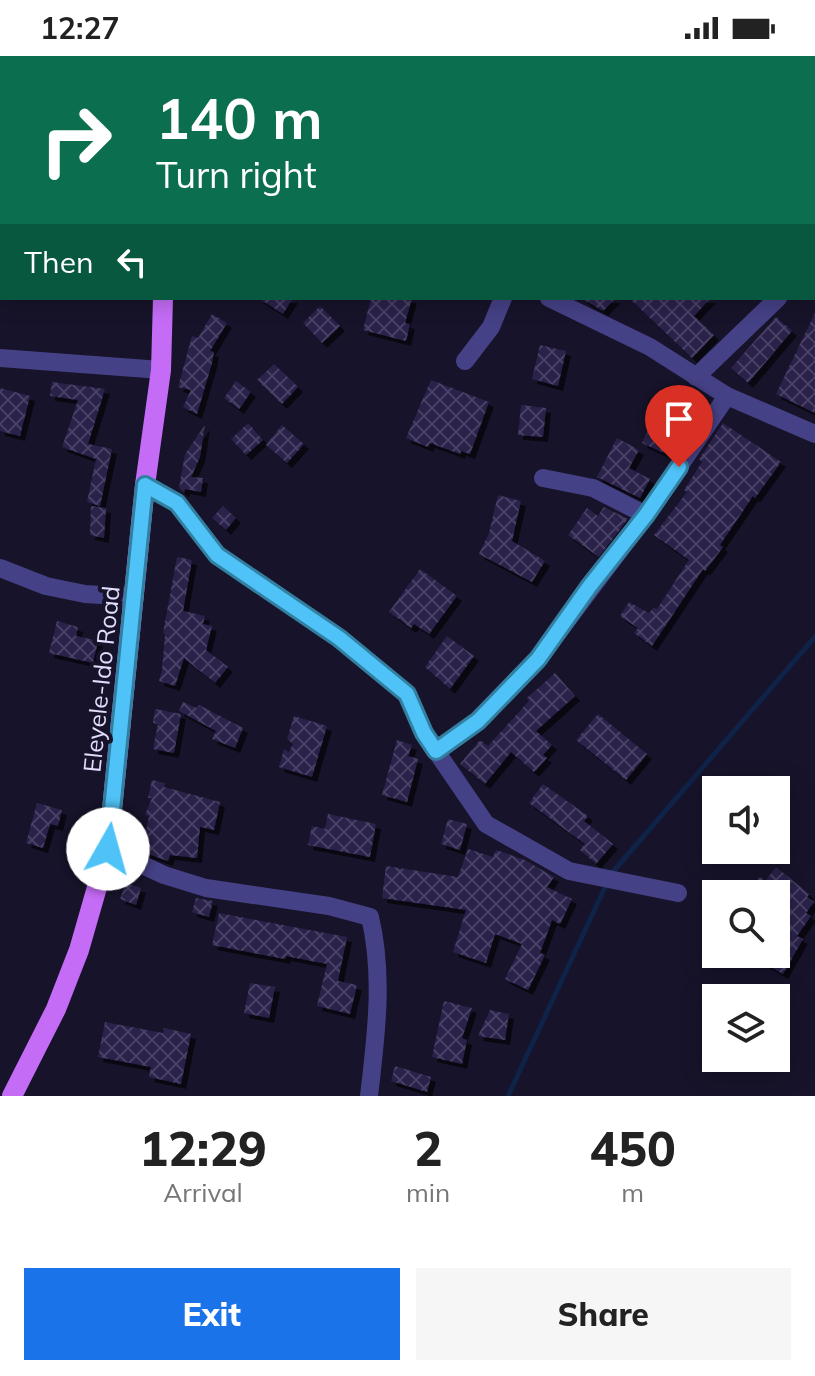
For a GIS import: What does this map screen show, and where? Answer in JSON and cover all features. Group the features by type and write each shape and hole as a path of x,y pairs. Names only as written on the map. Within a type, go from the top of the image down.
{"main road":[{"name":"Eleyele-Ido Road","path":"12,1096 62,995 79,950 108,849 145,485 161,370 163,300"}],"street":[{"path":"465,361 491,327 502,300"},
{"path":"553,300 650,347 727,396 815,434"},
{"path":"696,377 776,300"},
{"path":"0,358 161,370"},
{"path":"436,751 478,721 538,659 589,587 646,515 727,396"},
{"path":"543,478 593,488 646,515"},
{"path":"145,485 177,503 217,555 339,638 407,694 424,733 486,824 569,871 678,893"},
{"path":"0,568 46,586 85,594 135,597"},
{"path":"108,849 164,875 206,888 329,906 370,917 376,941 377,1012 369,1096"}],"building":[{"path":"261,300 292,300 283,314"},
{"path":"370,300 411,300 405,323 410,324 406,341 363,330"},
{"path":"584,300 614,300 603,311"},
{"path":"631,300 709,300 694,316 714,335 692,358"},
{"path":"320,306 340,326 322,343 303,323"},
{"path":"815,313 815,413 776,394"},
{"path":"212,314 227,323 210,351 214,352 212,363 197,414 183,407 191,390 178,387 192,336 198,338"},
{"path":"776,317 792,331 748,383 731,368"},
{"path":"540,345 566,351 558,386 532,379"},
{"path":"274,364 298,387 282,404 257,380"},
{"path":"431,380 489,402 470,454 461,451 460,454 430,443 428,447 406,438"},
{"path":"236,381 251,392 239,409 224,398"},
{"path":"52,382 105,389 88,444 112,449 100,506 87,502 96,459 62,447 78,400 50,396"},
{"path":"0,388 30,396 20,436 0,431"},
{"path":"666,394 688,404 664,453 642,443"},
{"path":"521,405 546,408 543,437 518,435"},
{"path":"248,423 263,440 246,455 231,439"},
{"path":"723,423 781,462 755,498 753,496 720,545 723,547 705,571 703,569 652,646 634,633 638,628 620,616 629,602 649,613 654,607 657,609 689,560 654,535 687,492 684,490 702,462 699,459"},
{"path":"205,425 200,457 191,477 203,478 201,492 185,489 184,493 179,488 185,454"},
{"path":"282,425 304,444 287,463 266,445"},
{"path":"617,438 639,450 629,468 650,479 640,498 597,477"},
{"path":"498,495 521,501 512,541 545,561 532,582 479,554 489,533"},
{"path":"91,506 106,508 104,538 90,535"},
{"path":"223,506 236,518 226,530 212,518"},
{"path":"604,507 628,519 599,557 568,535 587,508 598,516"},
{"path":"177,557 192,560 183,611 205,616 203,624 212,626 206,650 228,667 215,683 184,658 175,686 159,681 163,633"},
{"path":"420,569 457,596 429,634 414,624 411,628 389,612"},
{"path":"57,621 78,627 76,636 98,641 93,663 49,653"},
{"path":"447,636 474,656 450,689 425,667"},
{"path":"555,673 575,696 536,731 552,745 543,755 547,758 534,772 511,752 485,784 460,764 480,740 488,746 529,701 527,698"},
{"path":"183,702 197,708 199,705 243,728 235,748 212,739 216,731 179,711"},
{"path":"155,709 181,714 174,753 153,749 158,724 153,723"},
{"path":"598,714 647,754 626,780 576,740"},
{"path":"294,716 327,726 312,777 279,767 284,749 289,752 293,744 287,739"},
{"path":"397,740 412,745 408,756 418,759 407,802 382,795"},
{"path":"152,780 165,783 164,787 220,802 214,830 200,827 197,858 170,855 168,861 142,852 149,816 145,815 152,798 148,798"},
{"path":"543,784 588,816 584,821 613,844 596,864 580,850 585,844 529,803"},
{"path":"37,803 62,810 58,826 50,824 43,848 26,843"},
{"path":"328,814 376,824 370,857 308,845 312,826 325,829"},
{"path":"448,819 467,824 460,850 441,844"},
{"path":"468,849 493,857 496,850 525,860 554,877 547,887 572,899 560,924 552,920 540,953 545,955 528,990 505,979 522,944 495,934 486,963 453,952 466,910 382,898 386,866 458,877"},
{"path":"776,867 809,894 807,897 814,902 806,913 811,916 797,936 803,939 790,962 790,880 766,880"},
{"path":"126,883 141,888 136,905 120,899"},
{"path":"196,898 213,901 209,917 192,912"},
{"path":"219,913 347,937 338,981 357,985 350,1014 317,1006 327,964 212,945"},
{"path":"772,968 786,968 783,974"},
{"path":"250,983 275,987 269,1018 244,1013"},
{"path":"444,1001 472,1008 462,1038 467,1040 462,1064 432,1057"},
{"path":"490,1010 509,1014 505,1040 478,1036"},
{"path":"105,1022 163,1033 164,1028 191,1034 181,1084 149,1077 151,1067 98,1057"},
{"path":"395,1066 431,1077 427,1092 391,1081"}],"waterway":[{"path":"611,874 815,637"},
{"path":"508,1096 607,883"}],"route":[{"path":"108,849 145,485 177,503 217,555 339,638 407,694 424,733 436,751 478,721 538,659 679,467"}]}
